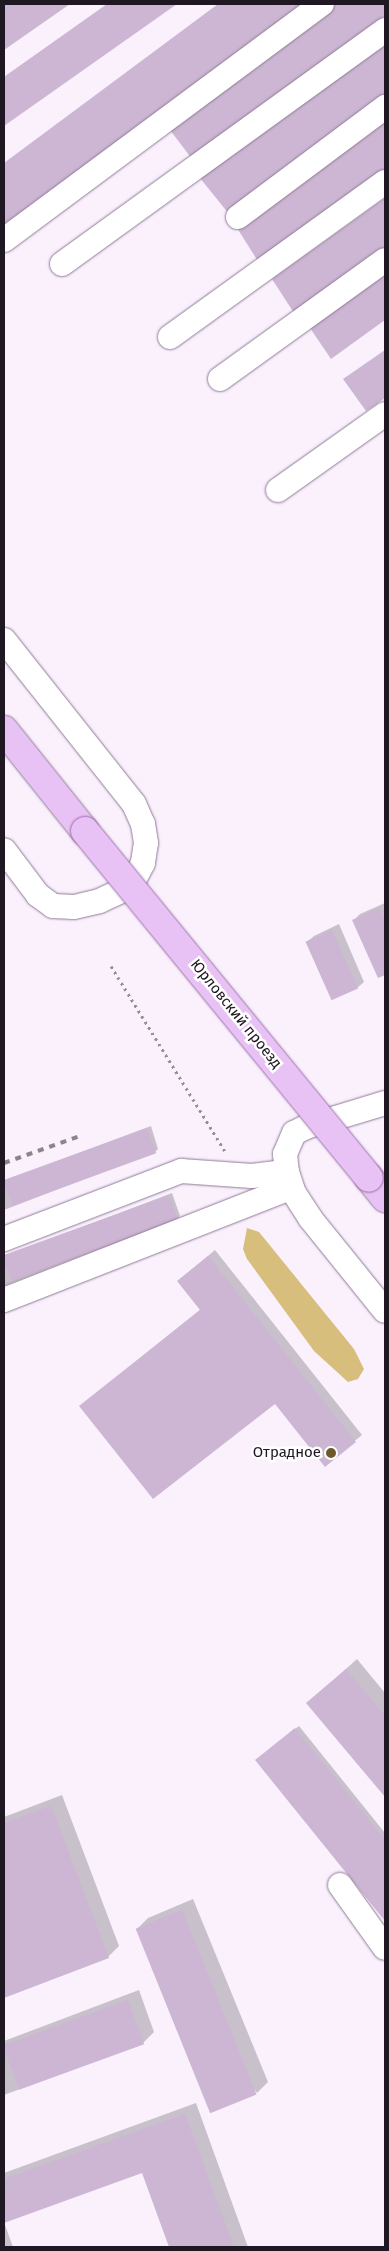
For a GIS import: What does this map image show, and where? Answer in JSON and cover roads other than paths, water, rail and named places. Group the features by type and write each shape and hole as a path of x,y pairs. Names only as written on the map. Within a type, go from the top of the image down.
{"main road":[{"name":"Юрловский проезд","path":"4,730 377,1188"}],"street":[{"path":"4,240 322,4"},
{"path":"62,264 385,30"},
{"path":"238,217 385,107"},
{"path":"170,337 385,182"},
{"path":"220,379 385,260"},
{"path":"278,490 385,414"},
{"path":"4,640 134,804 143,824 146,843 143,863 134,880 121,891 100,901 74,907 53,906 38,894 4,850"},
{"path":"382,1109 306,1127 294,1133 285,1154 290,1179 310,1218 385,1311"},
{"path":"4,1239 182,1172 290,1179"},
{"path":"4,1300 290,1179"},
{"path":"340,1885 385,1948"}],"railway":[{"path":"4,1163 80,1136"}],"place":[{"name":"Отрадное","path":"331,1453"}]}
